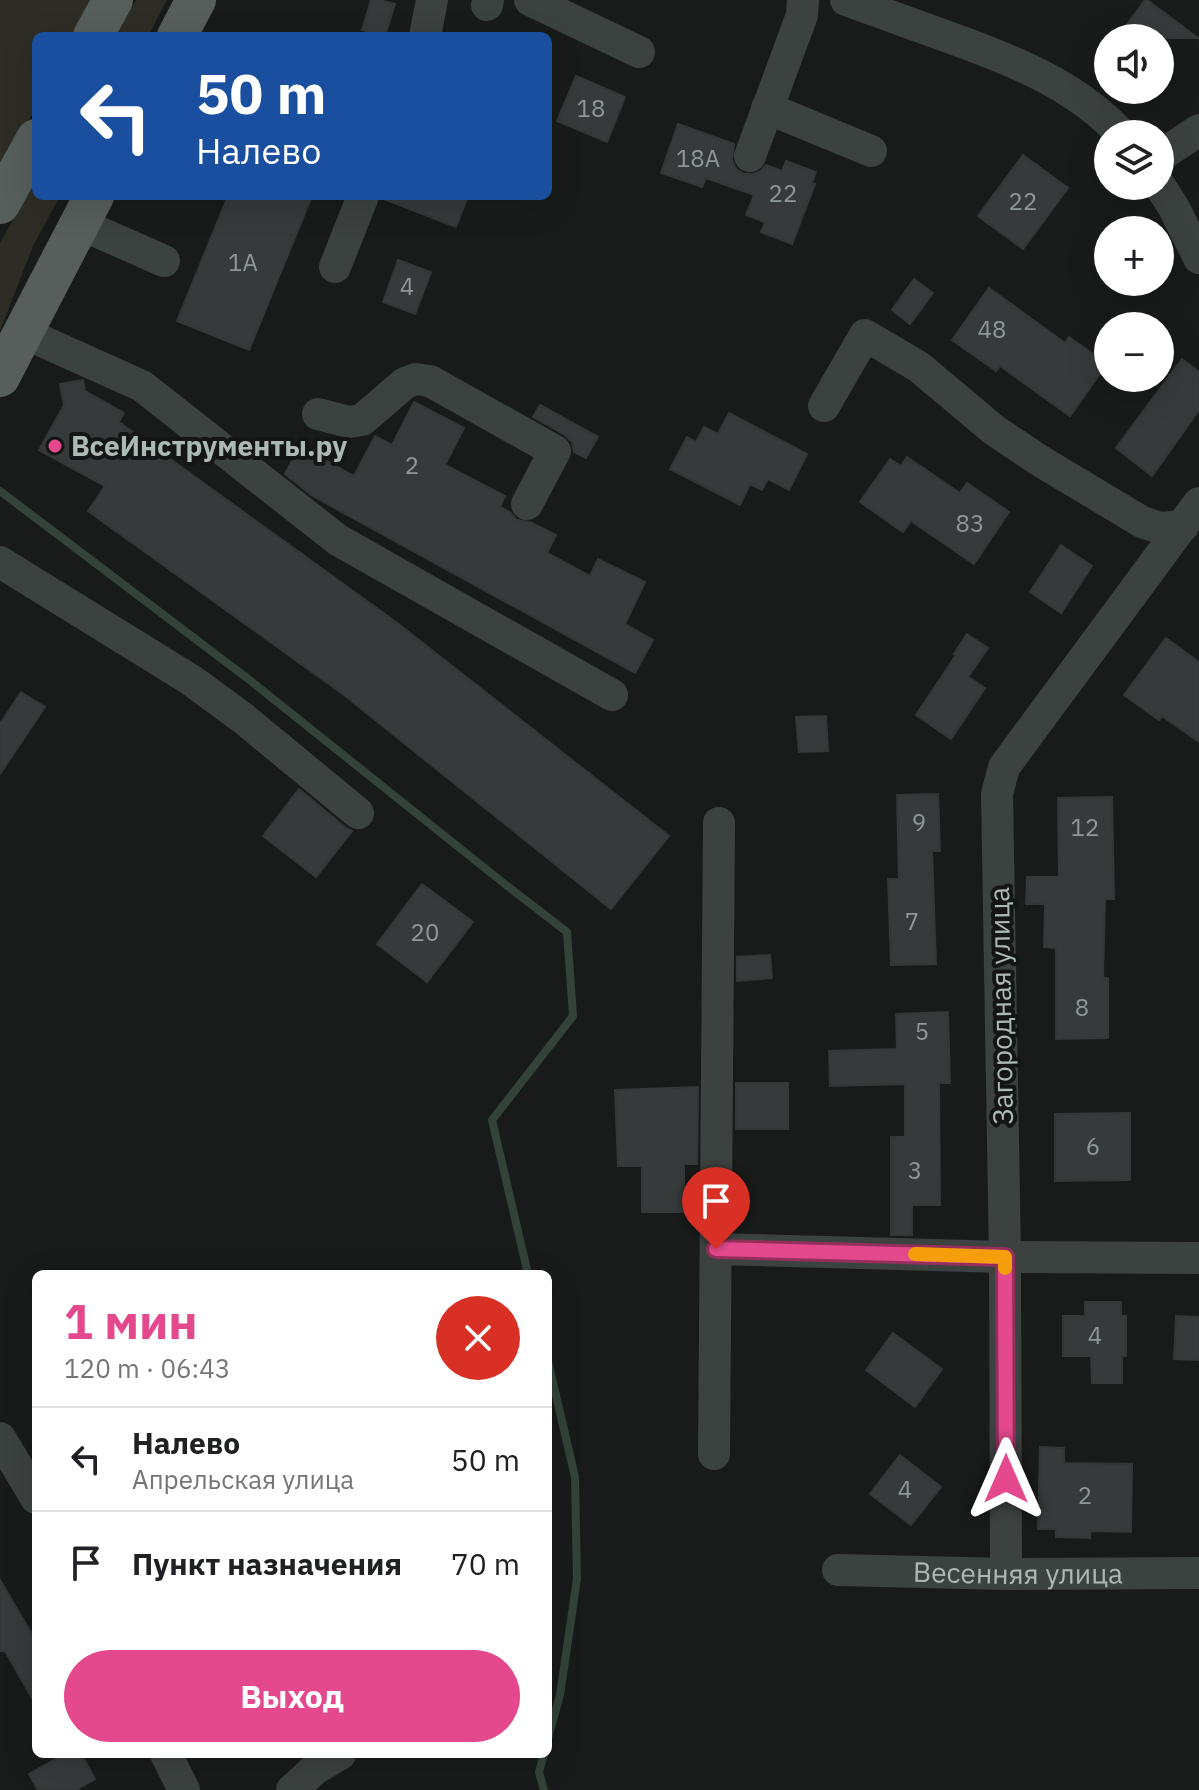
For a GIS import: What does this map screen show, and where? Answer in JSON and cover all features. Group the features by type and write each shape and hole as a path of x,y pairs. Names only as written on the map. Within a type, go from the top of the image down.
{"main road":[{"path":"95,32 113,0"},
{"path":"179,32 196,0"},
{"path":"0,204 32,146"},
{"path":"0,377 87,210"}],"street":[{"path":"426,32 432,0"},
{"path":"530,0 639,52"},
{"path":"750,156 802,15 803,0"},
{"path":"846,0 1004,57 1069,91 1107,120"},
{"path":"767,108 849,153"},
{"path":"1174,147 1199,130"},
{"path":"335,267 361,200"},
{"path":"1169,200 1199,258"},
{"path":"87,210 164,261"},
{"path":"24,333 142,386 338,540 612,695"},
{"path":"824,406 865,335 919,367 994,430 1142,522 1160,528 1191,514"},
{"path":"318,414 349,422 362,420 405,383 416,379 430,381 555,451 527,504"},
{"name":"Загородная улица","path":"1006,1574 1005,1257 997,794 1004,767 1191,514"},
{"path":"0,562 191,680 244,719 358,813"},
{"path":"714,1454 719,823"},
{"path":"716,1249 1005,1257 1199,1258"},
{"path":"0,1438 32,1491"},
{"name":"Весенняя улица","path":"838,1570 1006,1574 1199,1573"},
{"path":"168,1758 184,1790"}],"shaded area":[{"path":"0,0 98,0 79,32 32,32 32,115 0,170"},
{"path":"136,0 167,0 150,32 118,32"},
{"path":"32,186 32,200 58,200 33,246 0,331 0,243"}],"building":[{"path":"371,0 395,4 386,32 362,30"},
{"path":"1147,0 1198,38 1174,38 1174,24 1127,24"},
{"path":"576,76 625,97 607,142 557,121"},
{"path":"678,124 734,144 732,160 736,169 744,174 754,174 766,165 782,171 786,161 816,172 812,183 815,184 792,244 761,232 765,222 746,215 754,195 706,178 702,187 661,173"},
{"path":"1023,155 1068,188 1023,249 978,216"},
{"path":"226,200 310,200 249,350 177,321"},
{"path":"386,200 466,200 456,227"},
{"path":"398,260 431,272 415,314 383,302"},
{"path":"914,279 933,293 910,324 892,310"},
{"path":"989,288 1065,343 1069,337 1094,355 1094,382 1070,416 1000,366 996,371 952,340"},
{"path":"1182,359 1199,372 1199,410 1152,476 1116,448 1158,392 1174,392 1174,370"},
{"path":"83,380 85,391 124,413 119,422 396,622 669,836 611,909 344,695 88,511 105,486 39,450 64,405 60,384"},
{"path":"414,402 464,428 445,465 505,496 500,507 517,520 530,522 556,535 547,553 590,576 598,559 645,582 625,624 653,640 635,673 311,495 285,474 300,446 354,476 375,436 392,445"},
{"path":"540,405 598,437 586,458 574,452 572,442 565,435 533,417"},
{"path":"729,413 807,454 789,490 768,479 762,490 750,484 740,505 670,469 687,437 696,442 704,427 718,434"},
{"path":"907,457 960,493 967,483 1009,512 974,564 911,521 903,532 860,502 890,459 901,466"},
{"path":"1061,545 1092,566 1061,613 1030,592"},
{"path":"967,634 988,648 968,677 985,688 951,739 916,715"},
{"path":"1166,638 1199,662 1199,742 1162,716 1159,720 1124,695"},
{"path":"21,692 45,707 0,774 0,724"},
{"path":"826,716 828,751 799,752 796,717"},
{"path":"299,789 352,831 316,877 263,836"},
{"path":"938,794 940,851 932,851 936,964 891,965 888,879 899,879 897,795"},
{"path":"1112,797 1114,899 1105,899 1103,978 1108,978 1108,1038 1056,1039 1056,948 1044,947 1045,904 1026,904 1027,877 1059,877 1058,798"},
{"path":"422,884 473,922 427,982 377,944"},
{"path":"770,955 772,978 737,981 737,957"},
{"path":"948,1012 950,1083 939,1083 940,1205 912,1205 912,1235 891,1235 891,1137 905,1137 905,1084 830,1086 829,1051 897,1049 896,1014"},
{"path":"736,1083 788,1083 788,1129 736,1129"},
{"path":"698,1087 697,1164 684,1164 684,1212 642,1212 642,1166 618,1166 615,1090"},
{"path":"1130,1113 1130,1180 1055,1181 1055,1114"},
{"path":"1085,1302 1121,1302 1121,1316 1126,1316 1122,1383 1092,1383 1091,1356 1063,1356 1063,1316 1085,1316"},
{"path":"1176,1316 1199,1317 1199,1360 1174,1359"},
{"path":"893,1333 942,1369 915,1407 866,1370"},
{"path":"1040,1447 1064,1448 1064,1463 1132,1464 1131,1532 1090,1531 1090,1538 1056,1537 1056,1529 1038,1529"},
{"path":"900,1455 941,1487 911,1525 870,1494"},
{"path":"0,1580 32,1634 32,1698 5,1651 0,1651"},
{"path":"58,1758 83,1758 95,1779 76,1790 38,1790 29,1774"}],"waterway":[{"path":"0,491 247,678 567,932 573,1016 492,1120 527,1270"},
{"path":"552,1378 575,1477 577,1579 560,1695 552,1724"},
{"path":"543,1758 539,1772 544,1790"}],"slow traffic":[{"path":"915,1254 1005,1257 1005,1268"}],"place":[{"name":"ВсеИнструменты.ру","path":"55,446"}],"route":[{"path":"716,1249 1005,1257 1006,1479"}]}
